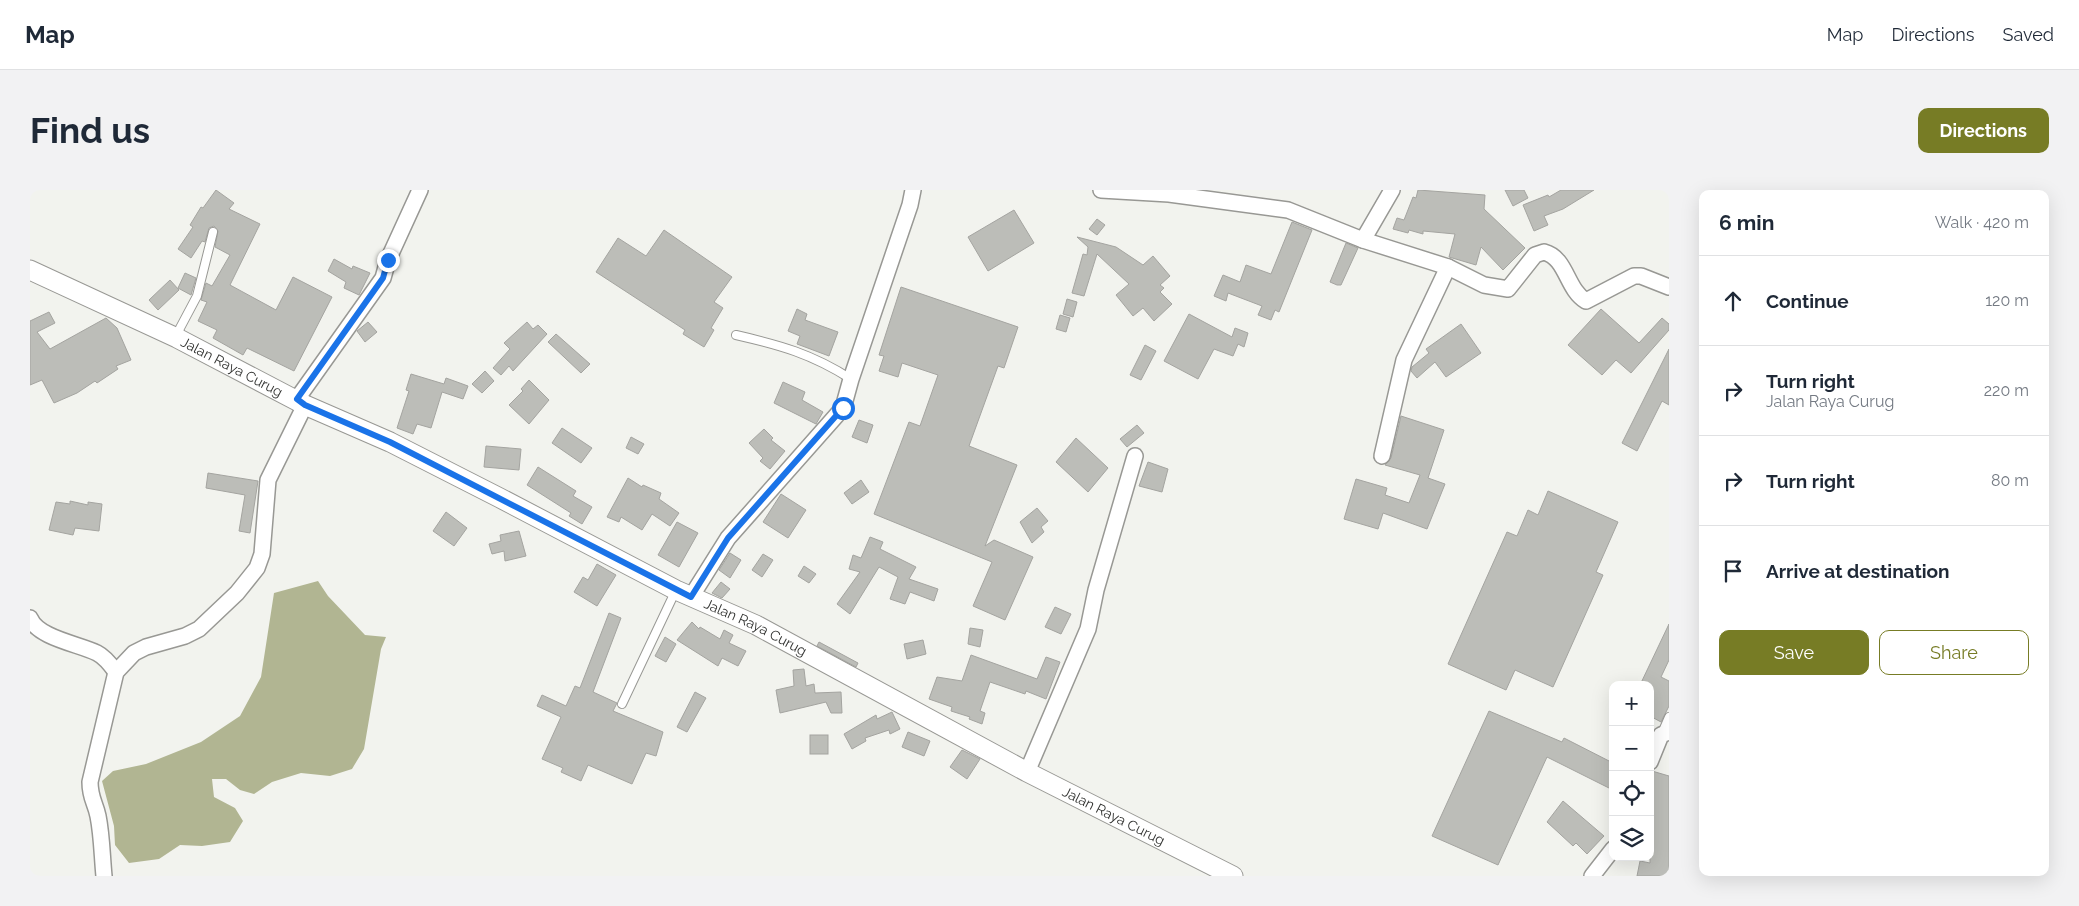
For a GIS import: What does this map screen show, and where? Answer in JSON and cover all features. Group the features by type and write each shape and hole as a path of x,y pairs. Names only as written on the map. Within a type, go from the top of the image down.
{"street":[{"path":"104,876 98,814 90,797 90,782 116,672 134,654 146,646 185,636 199,628 237,593 258,568 262,554 268,480 301,402 383,278 388,260 420,190"},
{"path":"684,593 728,538 843,408 910,205 913,190"},
{"path":"1101,190 1169,194 1288,210 1363,240 1448,267 1484,285 1508,289 1535,255 1544,252 1560,263 1571,286 1586,301 1634,276 1641,276 1669,287"},
{"path":"1363,240 1392,190"},
{"path":"1382,456 1404,360 1448,267"},
{"name":"Jalan Raya Curug","path":"30,270 177,338 301,402 390,442 684,593 756,625 1026,772 1233,876"},
{"path":"1026,772 1088,629 1096,590 1135,456"},
{"path":"30,618 33,624 52,635 98,653 116,672"},
{"path":"1654,755 1665,734"},
{"path":"1592,876 1609,854"}],"lane":[{"path":"177,338 180,328 197,296 213,232"},
{"path":"736,335 796,350 822,361 851,379"},
{"path":"622,704 684,593"},
{"path":"1665,734 1669,717"}],"shaded area":[{"path":"318,581 328,596 365,635 386,637 381,649 364,749 352,769 330,776 301,773 272,782 254,794 240,790 226,779 212,779 214,797 235,808 243,821 230,842 202,846 180,845 159,859 129,863 115,845 114,826 102,781 113,771 146,764 201,742 240,716 261,677 274,593"}],"building":[{"path":"216,190 234,203 229,209 260,224 230,285 276,310 293,277 332,297 294,371 247,348 243,355 213,338 217,330 198,321 207,302 201,300 206,283 212,286 230,255 215,247 218,231 214,226 209,228 205,242 202,241 191,258 178,249 193,227 190,225 201,207 203,208"},
{"path":"1418,190 1485,195 1484,209 1525,248 1503,270 1481,247 1476,265 1449,257 1455,234 1423,231 1423,234 1409,230 1408,233 1393,229 1397,218 1404,220 1413,197 1416,198"},
{"path":"1505,190 1524,190 1528,198 1513,206"},
{"path":"1561,190 1594,190 1563,209 1544,216 1548,225 1534,231 1523,205 1548,195 1549,197"},
{"path":"1014,210 1034,243 988,271 968,237"},
{"path":"1097,219 1105,225 1097,235 1089,229"},
{"path":"1292,222 1312,230 1279,312 1275,310 1271,320 1258,315 1262,306 1228,293 1226,301 1214,296 1223,275 1240,282 1246,265 1271,274"},
{"path":"664,230 732,277 714,302 723,308 711,328 714,330 704,347 683,334 685,330 596,272 618,238 646,256"},
{"path":"1077,237 1116,247 1143,265 1153,256 1170,276 1160,285 1164,288 1160,292 1172,304 1154,321 1143,308 1133,316 1116,295 1129,284 1097,254 1084,296 1072,293 1083,254 1087,255 1088,247"},
{"path":"1346,243 1358,248 1341,285 1337,285 1330,282"},
{"path":"334,259 352,269 353,266 370,273 359,295 344,288 346,282 328,271"},
{"path":"185,273 196,278 191,295 178,288"},
{"path":"170,280 179,290 158,310 149,300"},
{"path":"901,287 1018,327 1004,368 998,366 969,446 1017,465 985,546 994,540 1033,557 1005,620 973,606 992,562 874,514 909,422 920,426 938,375 902,363 898,377 879,371 884,356 879,355"},
{"path":"1067,299 1077,302 1073,317 1063,314"},
{"path":"797,309 807,314 805,320 838,332 829,356 797,344 800,336 788,331"},
{"path":"1601,309 1639,343 1662,318 1669,324 1669,330 1631,373 1616,360 1602,375 1568,345"},
{"path":"49,312 55,323 37,332 50,349 106,318 117,328 131,360 116,366 118,369 97,383 95,381 77,393 54,403 42,380 30,385 30,321"},
{"path":"1189,314 1232,337 1235,328 1248,333 1244,347 1238,344 1233,356 1214,349 1198,379 1164,361"},
{"path":"1060,315 1070,318 1066,332 1056,329"},
{"path":"368,322 377,332 365,342 357,331"},
{"path":"527,322 533,329 538,325 547,334 513,371 509,366 501,375 493,368 510,349 504,343"},
{"path":"1461,324 1481,353 1446,377 1435,362 1417,378 1411,371 1412,367 1429,353 1426,349"},
{"path":"556,334 590,364 581,373 548,342"},
{"path":"1145,345 1156,351 1141,380 1130,375"},
{"path":"1669,349 1669,405 1662,401 1637,451 1622,443"},
{"path":"485,371 494,381 482,393 472,384"},
{"path":"411,374 444,384 446,378 468,386 463,399 442,392 431,428 417,424 413,434 397,428 409,391 406,390"},
{"path":"529,380 549,400 529,424 509,405 523,391 521,389"},
{"path":"783,382 805,392 802,400 823,412 816,424 774,403"},
{"path":"1401,416 1444,430 1428,478 1445,484 1427,529 1383,513 1378,529 1344,519 1356,479 1387,488 1385,495 1409,503 1420,475 1385,465 1391,458"},
{"path":"859,420 873,425 867,443 852,437"},
{"path":"1137,425 1144,433 1127,447 1120,439"},
{"path":"562,428 592,448 581,463 552,443"},
{"path":"764,429 773,438 771,440 785,451 770,469 760,461 763,458 749,443"},
{"path":"631,437 644,444 638,454 626,448"},
{"path":"1076,438 1108,468 1088,492 1056,462"},
{"path":"486,446 521,449 519,470 484,467"},
{"path":"1148,462 1168,469 1162,492 1139,486"},
{"path":"538,467 576,491 573,496 592,507 582,524 569,516 571,513 527,485"},
{"path":"208,473 258,481 250,533 239,531 245,495 206,488"},
{"path":"628,478 642,487 643,485 661,493 659,499 679,513 670,526 652,514 642,530 621,517 619,522 607,517"},
{"path":"861,480 869,492 852,504 844,493"},
{"path":"1548,491 1618,522 1596,572 1603,575 1553,687 1515,670 1506,690 1448,664 1507,532 1517,536 1528,510 1538,515"},
{"path":"781,494 806,510 788,538 763,522"},
{"path":"70,501 88,505 88,502 102,504 99,531 75,528 73,535 49,530 56,502 70,504"},
{"path":"1037,508 1048,521 1041,527 1044,532 1032,543 1020,522"},
{"path":"446,512 467,528 454,546 433,531"},
{"path":"677,522 698,533 679,567 658,555"},
{"path":"519,531 526,556 505,561 504,551 492,554 489,544 501,541 500,535"},
{"path":"870,537 883,542 880,549 916,567 909,579 938,589 934,601 910,592 905,604 890,599 898,577 879,567 850,614 837,604 860,572 849,569 853,555 861,558"},
{"path":"730,553 741,560 730,578 719,570"},
{"path":"763,554 773,560 762,577 752,570"},
{"path":"597,564 616,575 597,606 574,592 583,577 588,580"},
{"path":"804,566 816,574 809,583 798,576"},
{"path":"721,582 730,589 722,598 712,593"},
{"path":"1055,607 1071,614 1061,634 1045,627"},
{"path":"609,613 621,618 593,692 617,703 613,711 663,732 656,756 646,753 632,784 588,765 581,781 561,772 563,768 542,759 561,717 537,706 542,695 566,706 575,686 580,688"},
{"path":"692,622 699,629 700,627 720,639 724,630 733,635 729,643 746,651 738,666 722,658 718,666 677,640"},
{"path":"1669,624 1669,660 1661,677 1669,681 1669,706 1661,722 1654,718 1654,681 1642,681"},
{"path":"970,628 983,630 980,647 968,644"},
{"path":"665,637 676,644 666,662 655,656"},
{"path":"923,640 926,654 907,659 904,644"},
{"path":"819,642 858,663 856,667 817,646"},
{"path":"971,655 1037,679 1046,657 1060,662 1046,699 1026,691 1025,694 990,682 980,711 985,713 982,724 969,719 970,717 951,711 952,707 929,699 937,677 962,681"},
{"path":"804,669 806,686 814,684 815,693 841,692 842,713 831,713 826,702 780,713 776,690 794,686 793,670"},
{"path":"695,692 706,698 687,732 677,727"},
{"path":"1489,711 1562,742 1564,738 1609,761 1609,788 1547,757 1498,865 1432,836"},
{"path":"892,712 900,729 890,734 889,730 865,738 866,741 852,749 844,734 876,715 877,719"},
{"path":"908,732 930,741 924,756 902,747"},
{"path":"810,735 828,735 828,754 810,754"},
{"path":"962,750 980,759 967,779 950,767"},
{"path":"1654,772 1669,776 1669,876 1637,876 1640,861 1650,863 1650,861 1654,861"},
{"path":"1563,801 1604,836 1587,854 1576,843 1573,846 1547,822"}],"route":[{"path":"388,260 383,278 374,287 297,399 305,405 390,442 691,597 728,538 792,468 843,408"}]}
